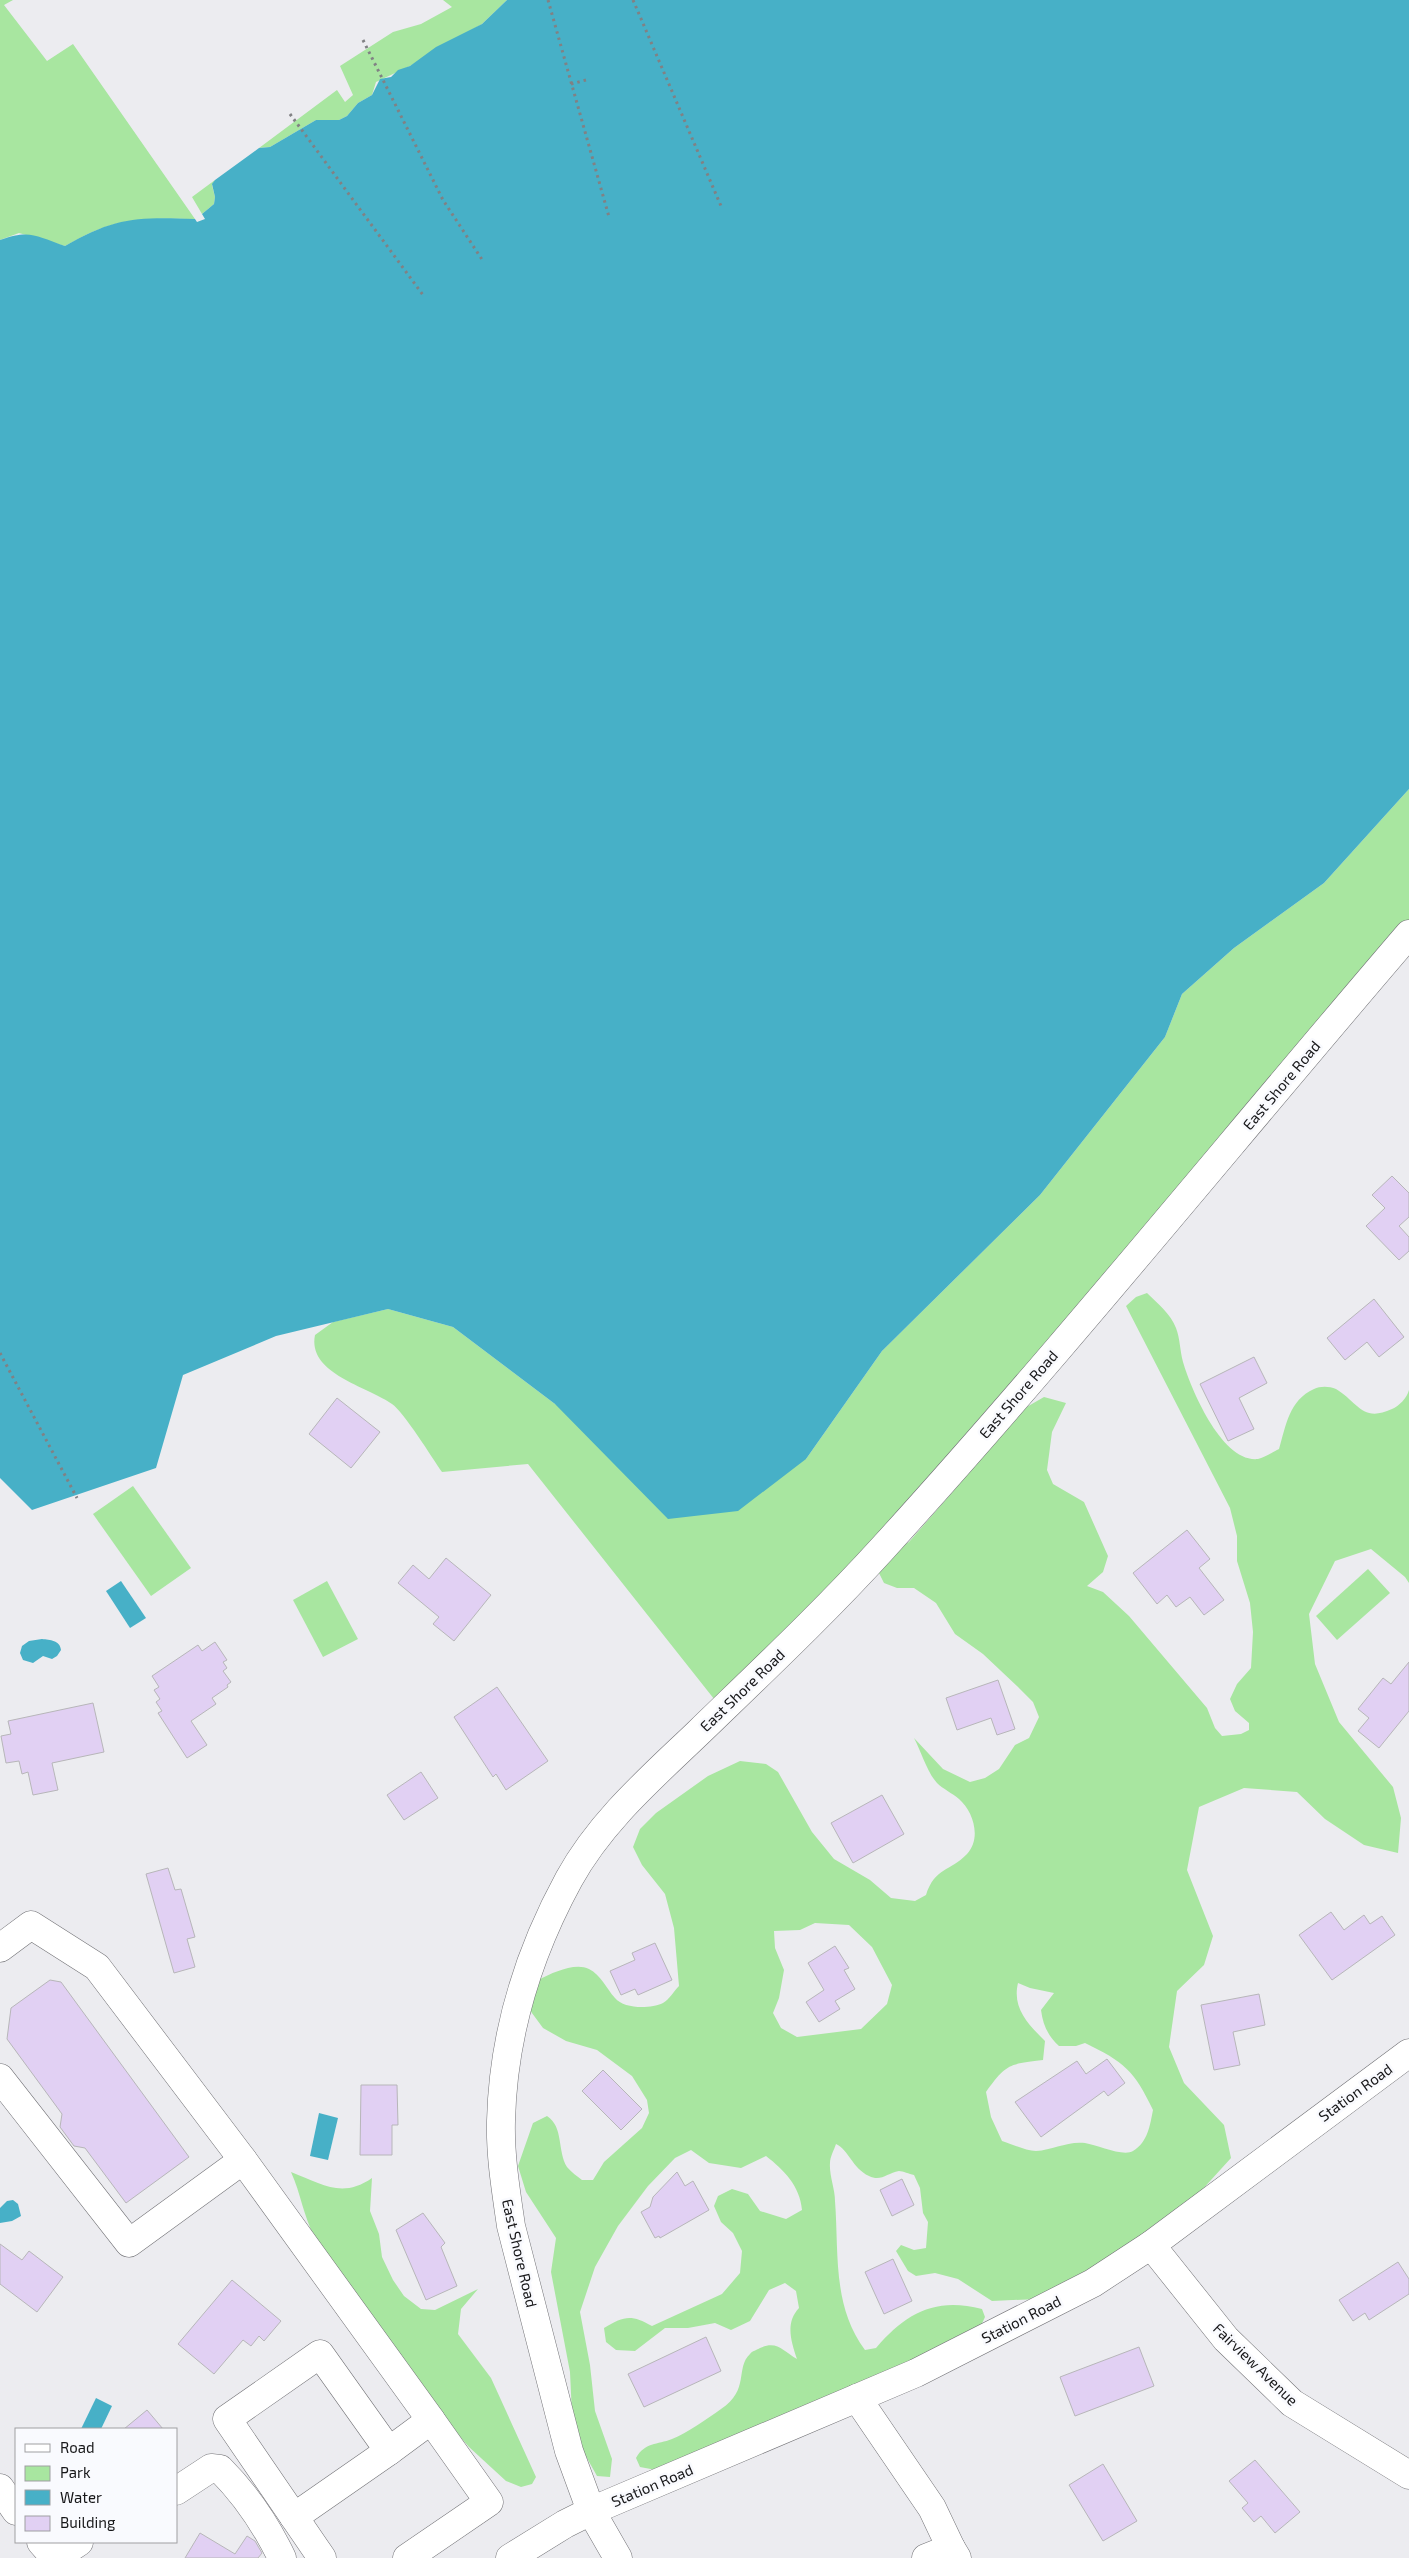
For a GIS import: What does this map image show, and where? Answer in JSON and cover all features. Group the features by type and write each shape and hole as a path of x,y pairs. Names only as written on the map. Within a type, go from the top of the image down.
{"main road":[{"name":"East Shore Road","path":"618,2558 591,2511 569,2451 511,2226 504,2172 501,2124 503,2085 514,2016 536,1946 570,1878 599,1833 628,1800 800,1634 881,1551 1033,1377 1409,934"},
{"path":"0,1948 31,1925 97,1968 243,2160 432,2420 489,2502 407,2558"},
{"name":"Station Road","path":"591,2511 916,2373 1093,2283 1151,2245 1409,2053"},
{"path":"0,2078 129,2243 243,2160"},
{"name":"Fairview Avenue","path":"1151,2245 1226,2339 1292,2403 1409,2475"},
{"path":"322,2558 228,2419 320,2354 388,2451"},
{"path":"857,2398 932,2508 954,2553 926,2558"},
{"path":"294,2517 432,2420"},
{"path":"178,2490 210,2468 220,2469 240,2490 271,2535 282,2558"},
{"path":"0,2488 15,2510"},
{"path":"510,2558 565,2524 591,2511"},
{"path":"42,2543 55,2558 78,2543"}],"path":[{"path":"548,0 609,217"},
{"path":"633,0 721,206"},
{"path":"363,40 443,200 483,260"},
{"path":"571,84 586,80"},
{"path":"290,114 423,295"},
{"path":"0,1353 77,1498"}],"green space":[{"path":"0,0 13,0 4,5 47,61 73,44 195,219 142,219 127,221 98,229 65,246 19,233 0,240"},
{"path":"443,0 507,0 482,24 410,66 376,82 372,95 358,103 347,116 339,120 316,120 270,147 259,148 337,90 345,102 353,95 340,66 393,32 421,24 452,7"},
{"path":"215,180 212,185 215,197 214,204 202,214 192,197"},
{"path":"1409,789 1409,934 1033,1377 722,1709 528,1464 442,1472 397,1408 382,1398 342,1378 320,1360 315,1348 315,1335 333,1322 388,1309 453,1327 555,1404 806,1459 882,1351 1040,1195 1165,1037 1182,994 1234,948 1324,883"},
{"path":"1147,1293 1171,1318 1177,1332 1187,1374 1201,1406 1221,1437 1232,1449 1245,1457 1258,1459 1279,1449 1294,1407 1299,1400 1316,1388 1328,1387 1336,1389 1361,1409 1374,1414 1382,1413 1397,1406 1405,1399 1409,1390 1409,1583 1405,1577 1371,1549 1335,1561 1309,1614 1315,1664 1339,1722 1393,1787 1401,1818 1398,1853 1364,1845 1325,1819 1297,1792 1244,1788 1199,1807 1187,1870 1213,1936 1204,1965 1177,1991 1169,2047 1184,2083 1224,2125 1231,2158 1201,2191 1113,2255 1037,2299 992,2301 958,2279 935,2273 916,2276 908,2271 896,2251 901,2245 914,2250 926,2248 928,2222 923,2213 920,2188 914,2175 899,2171 881,2178 873,2178 863,2173 844,2150 836,2144 830,2168 835,2196 839,2278 847,2315 854,2333 865,2350 876,2348 910,2317 936,2307 950,2305 982,2309 985,2317 979,2330 950,2347 656,2470 640,2467 636,2458 643,2449 684,2433 730,2402 739,2387 743,2366 752,2352 771,2345 784,2350 797,2359 790,2332 792,2320 799,2308 796,2291 785,2283 769,2290 750,2321 731,2330 715,2323 688,2328 665,2328 635,2351 616,2350 606,2342 604,2328 611,2324 622,2319 633,2318 652,2326 722,2294 740,2273 742,2251 733,2233 721,2222 714,2206 718,2196 732,2189 748,2194 760,2211 786,2219 802,2210 798,2193 790,2179 766,2156 741,2168 709,2163 691,2150 675,2158 648,2186 618,2226 595,2267 580,2312 590,2365 595,2411 612,2459 610,2477 597,2476 583,2451 572,2415 570,2372 551,2272 556,2238 526,2192 518,2166 533,2123 547,2116 556,2126 567,2167 582,2180 593,2180 604,2162 642,2128 649,2113 647,2100 632,2076 597,2050 566,2041 543,2028 529,2009 540,1979 557,1971 577,1967 589,1969 600,1978 619,2002 631,2006 644,2007 663,2003 679,1986 674,1928 665,1894 642,1865 633,1847 640,1829 656,1813 708,1776 740,1761 766,1764 778,1772 812,1832 834,1859 870,1880 891,1898 915,1901 926,1895 938,1874 961,1860 967,1854 972,1848 975,1833 972,1817 959,1799 939,1785 933,1778 914,1738 943,1769 970,1782 985,1778 999,1769 1015,1745 1029,1738 1039,1717 1033,1702 1018,1687 983,1654 955,1634 936,1603 914,1588 897,1588 884,1583 878,1571 881,1558 909,1542 956,1488 973,1459 1018,1412 1044,1397 1066,1403 1052,1432 1047,1470 1053,1484 1084,1502 1108,1556 1103,1572 1087,1586 1103,1592 1129,1616 1207,1708 1215,1728 1222,1736 1241,1734 1249,1730 1249,1723 1235,1711 1230,1699 1237,1684 1251,1668 1253,1632 1250,1603 1237,1561 1237,1536 1230,1508 1126,1306 1136,1297","holes":["815,1923 849,1925 872,1947 892,1985 887,2004 861,2029 797,2037 781,2028 773,2013 779,1998 784,1970 775,1948 774,1931 800,1930","1018,1983 1030,1988 1054,1993 1041,2010 1047,2030 1059,2046 1076,2046 1085,2043 1119,2062 1140,2085 1153,2110 1145,2138 1133,2151 1123,2153 1085,2143 1066,2144 1032,2151 1002,2141 991,2117 986,2092 1009,2067 1015,2064 1043,2060 1045,2041 1027,2022 1019,2008 1017,2000"]},
{"path":"133,1486 191,1568 151,1596 93,1514"},
{"path":"1368,1569 1390,1593 1337,1640 1316,1616"},
{"path":"327,1581 358,1639 323,1657 293,1600"},
{"path":"291,2172 322,2185 341,2188 351,2188 372,2178 370,2211 379,2234 382,2257 393,2280 404,2296 421,2309 435,2310 478,2289 461,2309 458,2334 491,2378 536,2477 532,2484 521,2487 506,2481 469,2447 436,2409 315,2238"}],"water":[{"path":"507,0 1409,0 1409,789 1324,883 1234,948 1182,994 1165,1037 1040,1195 882,1351 806,1459 738,1511 668,1519 555,1404 453,1327 388,1309 276,1336 183,1375 156,1468 32,1510 0,1478 0,240 26,234 65,246 98,229 127,221 175,218 195,219 197,222 205,219 202,214 214,204 215,197 212,184 215,180 259,148 270,147 316,120 339,120 347,116 358,103 372,95 380,79 391,77 398,70 410,66 436,47 482,24"},
{"path":"121,1581 146,1618 130,1628 106,1591"},
{"path":"42,1639 59,1644 61,1650 57,1656 52,1659 43,1656 33,1663 23,1660 20,1653 22,1646 29,1641"},
{"path":"319,2113 338,2118 328,2160 310,2156"},
{"path":"13,2200 18,2204 21,2216 12,2221 0,2223 0,2208 7,2201"},
{"path":"96,2398 112,2406 101,2428 81,2428"}],"building":[{"path":"1392,1176 1409,1193 1409,1217 1399,1226 1409,1237 1409,1251 1399,1260 1366,1226 1385,1208 1372,1195"},
{"path":"1374,1299 1404,1337 1379,1357 1367,1342 1345,1360 1327,1338"},
{"path":"1254,1357 1267,1383 1239,1398 1254,1429 1228,1441 1200,1384"},
{"path":"337,1398 380,1432 351,1468 309,1434"},
{"path":"1187,1530 1210,1559 1199,1568 1224,1600 1204,1615 1190,1597 1176,1607 1167,1595 1157,1604 1133,1573"},
{"path":"446,1558 491,1595 454,1641 433,1624 439,1617 398,1583 413,1565 429,1579"},
{"path":"215,1642 227,1660 223,1662 227,1668 223,1671 231,1682 227,1685 228,1687 212,1698 216,1704 191,1721 207,1745 187,1758 158,1713 162,1711 156,1702 160,1699 154,1690 159,1687 152,1676 198,1645 202,1651"},
{"path":"1409,1662 1409,1711 1379,1748 1358,1731 1369,1718 1358,1709 1383,1678 1391,1684"},
{"path":"998,1680 1015,1729 997,1735 991,1718 957,1730 946,1698"},
{"path":"497,1687 548,1761 506,1790 496,1774 493,1777 454,1717"},
{"path":"93,1703 104,1752 52,1763 58,1790 33,1795 28,1772 22,1774 19,1761 6,1763 1,1736 11,1734 8,1721"},
{"path":"421,1772 438,1798 404,1820 387,1795"},
{"path":"882,1795 904,1834 853,1863 831,1823"},
{"path":"168,1868 175,1890 181,1889 195,1937 187,1939 195,1967 174,1973 146,1874"},
{"path":"1331,1912 1344,1930 1364,1915 1370,1924 1382,1916 1395,1935 1332,1980 1299,1935"},
{"path":"655,1943 672,1980 638,1995 635,1989 621,1995 610,1971 635,1960 632,1953"},
{"path":"835,1946 849,1968 844,1970 855,1989 835,2001 840,2009 819,2022 806,2002 824,1990 808,1963"},
{"path":"50,1980 61,1982 189,2157 126,2203 85,2148 74,2146 60,2127 62,2114 7,2039 11,2008"},
{"path":"1259,1994 1265,2025 1233,2032 1240,2065 1214,2070 1201,2005"},
{"path":"1107,2059 1125,2083 1108,2096 1104,2091 1041,2137 1015,2102 1077,2061 1086,2074"},
{"path":"603,2070 642,2109 621,2130 582,2091"},
{"path":"361,2085 397,2085 398,2125 392,2125 392,2155 360,2155"},
{"path":"677,2172 685,2186 693,2181 709,2210 660,2238 659,2236 655,2238 641,2212 650,2207 653,2197"},
{"path":"902,2179 914,2205 892,2216 880,2190"},
{"path":"423,2213 445,2243 441,2247 457,2286 426,2300 396,2230"},
{"path":"0,2244 22,2260 29,2251 63,2277 37,2312 0,2284"},
{"path":"893,2259 912,2301 884,2314 865,2272"},
{"path":"1398,2262 1409,2279 1409,2294 1369,2320 1365,2313 1353,2321 1339,2300"},
{"path":"232,2280 281,2321 264,2341 259,2336 251,2346 243,2340 214,2374 178,2344"},
{"path":"706,2337 721,2371 644,2407 628,2374"},
{"path":"1139,2347 1154,2386 1075,2416 1060,2377"},
{"path":"147,2410 162,2428 125,2428"},
{"path":"1255,2460 1300,2512 1275,2533 1261,2516 1254,2522 1242,2508 1248,2503 1229,2481"},
{"path":"1103,2464 1137,2521 1103,2541 1069,2485"},
{"path":"200,2533 235,2554 247,2536 255,2541 262,2553 258,2558 185,2558"}]}
